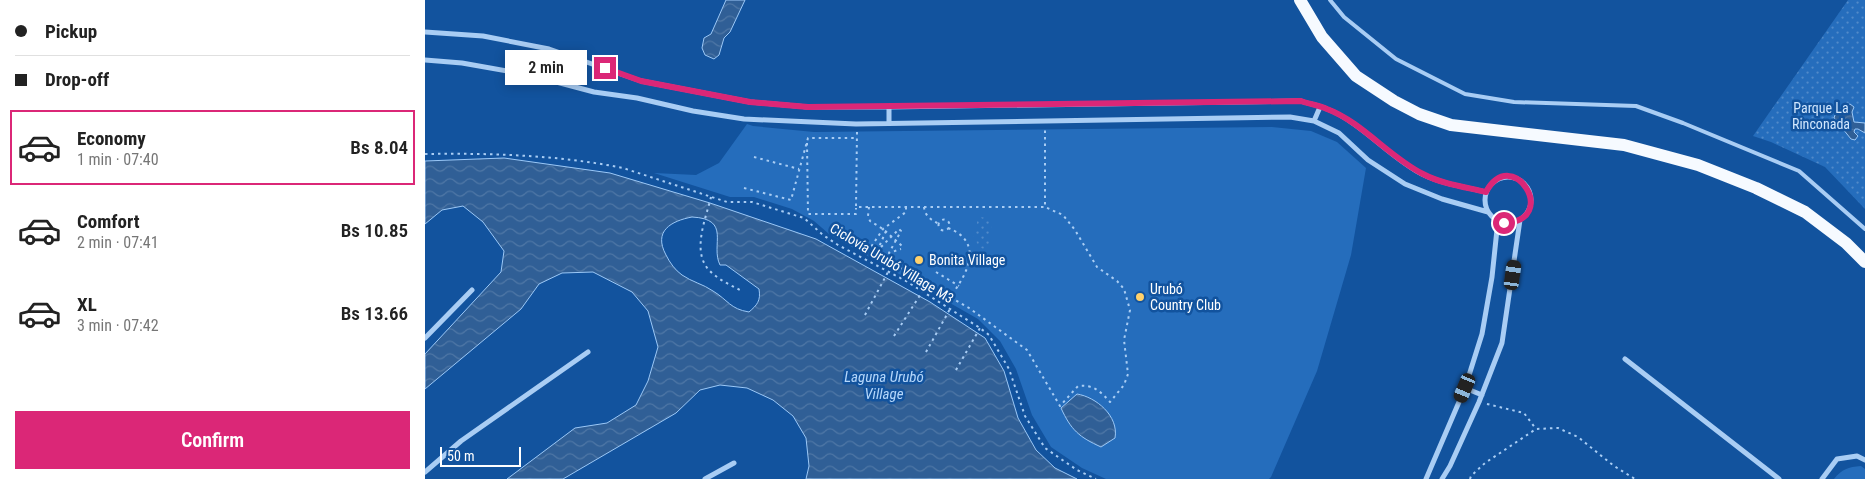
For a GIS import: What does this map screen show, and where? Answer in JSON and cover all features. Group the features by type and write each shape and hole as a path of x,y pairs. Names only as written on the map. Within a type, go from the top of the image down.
{"main road":[{"path":"1301,0 1323,37 1356,76 1394,102 1419,114 1451,125 1624,145 1698,166 1756,188 1805,212 1846,244 1865,262"}],"street":[{"path":"425,32 483,36 549,49 641,81 750,102 808,107 1301,101 1328,109 1423,174 1452,185 1486,192"},
{"path":"425,60 462,63 530,75 594,92 637,98 693,111 736,118 864,124 1290,117 1314,121 1339,133 1368,160 1405,184 1442,199 1488,212"},
{"path":"889,107 889,123"},
{"path":"1314,121 1320,107"},
{"path":"1443,479 1482,395 1501,343 1520,220 1530,207 1530,191 1526,184 1512,177 1503,177 1496,180 1486,192 1485,205 1488,212 1497,220 1512,222 1520,220"},
{"path":"1425,479 1465,388 1482,334 1492,277 1497,220"},
{"path":"425,338 472,290"},
{"path":"425,472 461,441 588,352"},
{"path":"1625,359 1779,479"},
{"path":"1465,388 1482,395"},
{"path":"1822,479 1837,459 1857,456 1865,460"},
{"path":"705,479 734,463"}],"lane":[{"path":"1330,0 1344,17 1396,59 1465,94 1515,102 1636,106 1691,126 1799,171 1865,229"}],"path":[{"path":"1045,121 1045,207"},
{"path":"807,141 808,214 856,214 857,131 864,124"},
{"path":"744,188 791,200 808,138 857,138"},
{"name":"Ciclovía Urubó Village M3","path":"425,154 479,153 535,156 607,165 623,168 727,202 752,202 804,218 838,245 922,292 989,335 1009,369 1025,416 1045,448 1077,470 1096,479"},
{"path":"754,157 799,169"},
{"path":"711,197 701,239 703,262 721,280 742,290"},
{"path":"856,207 869,207 907,207 1045,207 1063,215 1075,230 1097,267 1117,281 1124,289 1131,310 1124,340 1128,374 1124,385 1110,402 1099,390 1087,385 1078,386 1060,406 1027,350 969,308 910,274 871,247 883,229 906,212 907,207"},
{"path":"869,207 868,216 870,220 886,231 891,236 896,242 902,247 889,253 896,242 901,231 899,229 891,236 881,247 879,247 886,231"},
{"path":"924,207 925,213 929,218 939,224 942,229 955,230 965,240 969,251 971,260 968,270 950,297"},
{"path":"939,224 942,220 947,220 948,228"},
{"path":"865,315 888,272"},
{"path":"936,272 959,286"},
{"path":"894,336 922,292"},
{"path":"926,352 950,309"},
{"path":"956,370 980,328"},
{"path":"1479,402 1524,413 1536,429"},
{"path":"1470,479 1485,463 1536,429 1557,428 1578,437 1613,466 1635,479"}],"green space":[{"name":"Parque La Rinconada","path":"1848,0 1865,0 1865,209 1825,167 1771,142 1753,136"},
{"name":"Urubó Country Club","path":"747,124 814,132 1272,127 1311,131 1337,142 1366,168 1351,255 1317,371 1271,477 1269,479 1106,479 1082,468 1051,447 1032,415 1016,369 1000,341 978,319 829,234 814,221 792,209 754,197 730,197 654,173 696,175 719,163"},
{"path":"981,217 990,219 993,222 990,231 991,244 986,250 979,247 973,235 977,228 977,220"},
{"path":"1861,466 1865,469 1865,479 1834,479 1846,469"}],"water":[{"path":"726,0 745,0 730,32 724,38 719,55 714,59 705,55 702,48 704,38 711,34"},
{"path":"1850,104 1854,107 1852,112 1854,122 1865,123 1865,133 1855,129 1854,132 1858,136 1855,140 1851,139 1834,118 1835,115 1844,110 1845,106"},
{"name":"Laguna Urubó Village","path":"504,158 610,173 710,203 816,239 930,302 985,338 1004,371 1018,418 1036,450 1055,468 1077,479 806,479 809,466 806,438 793,416 773,400 747,388 720,385 700,390 676,413 563,479 507,479 575,428 607,423 636,405 648,381 658,347 648,311 632,292 593,272 562,273 539,284 521,309 425,389 425,354 501,272 504,251 483,222 463,206 442,210 425,224 425,161","holes":["692,217 704,219 712,223 716,228 720,265 726,265 759,289 758,302 749,312 733,306 718,294 682,275 666,255 662,240 666,228 677,221"]},
{"path":"1077,394 1092,399 1110,415 1115,430 1115,438 1101,447 1077,432 1068,422 1061,408"}],"place":[{"name":"Bonita Village","path":"919,260"},
{"name":"Urubó Country Club","path":"1140,297"}],"route":[{"path":"605,68 641,81 750,102 808,107 1301,101 1328,109 1423,174 1452,185 1486,192 1490,185 1503,177 1519,179 1526,184 1530,191 1530,207 1520,220 1504,223"}]}
